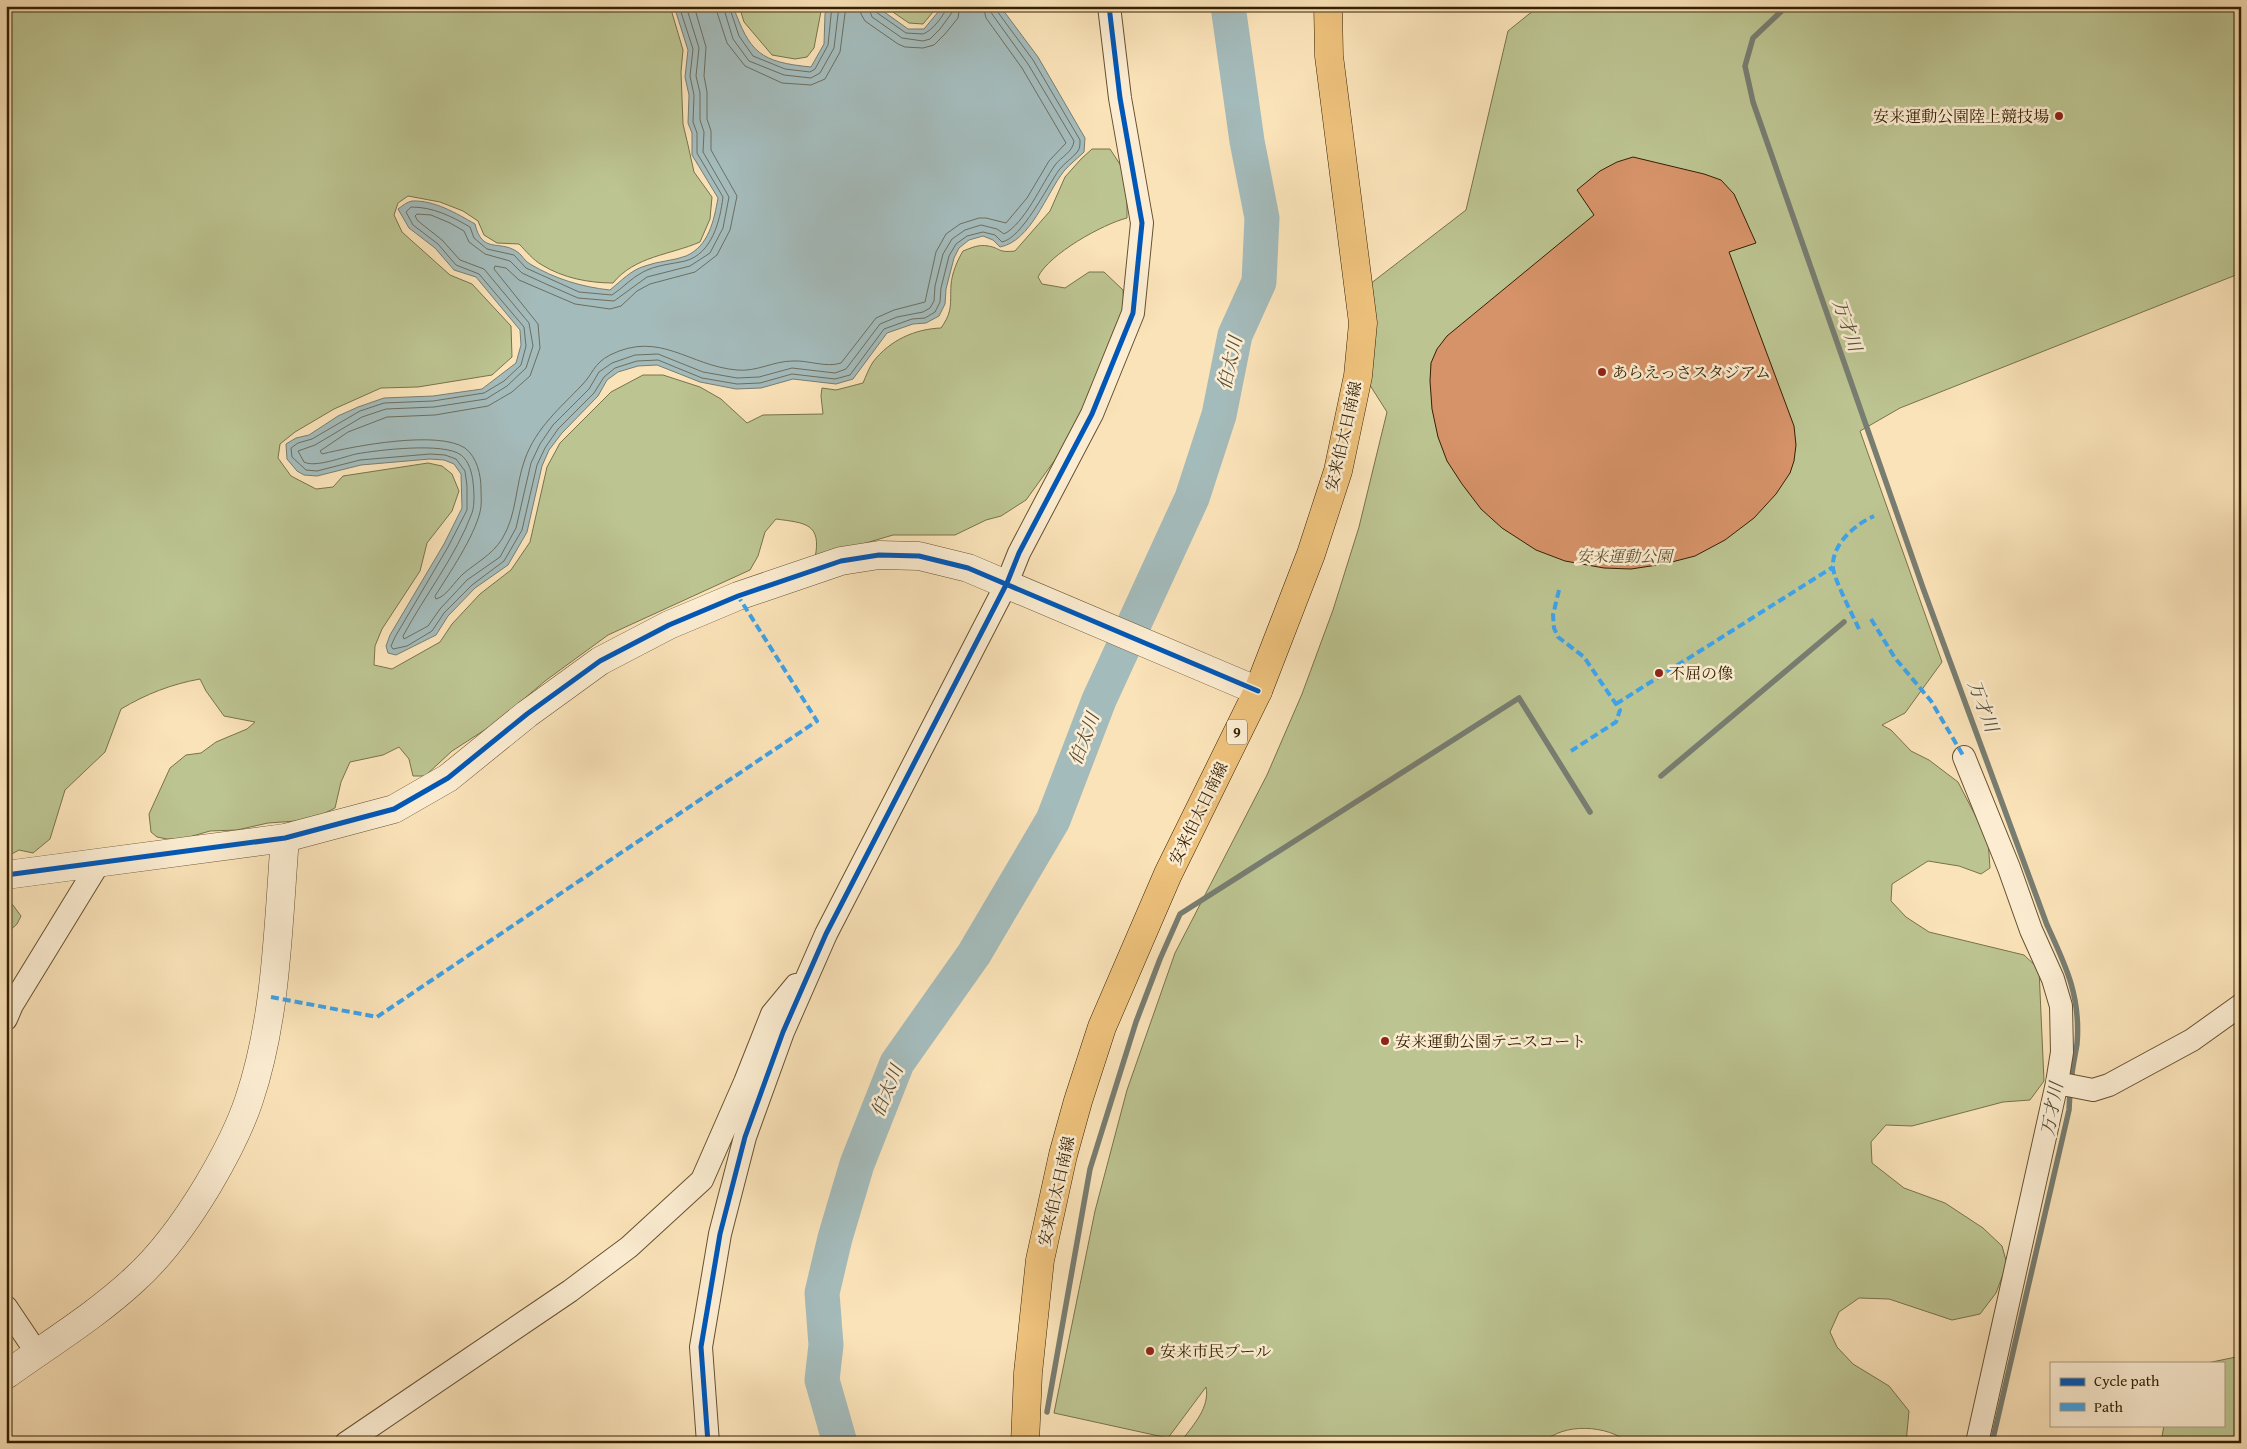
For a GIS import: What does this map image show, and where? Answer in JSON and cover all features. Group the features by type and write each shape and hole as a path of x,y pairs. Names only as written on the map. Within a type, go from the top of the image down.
{"main road":[{"name":"安来伯太日南線","path":"1025,1443 1028,1373 1040,1260 1063,1155 1078,1101 1102,1027 1168,874 1258,691 1311,554 1338,471 1358,376 1362,332 1357,265 1329,56 1328,6"}],"street":[{"path":"708,1443 701,1347 720,1234 748,1128 783,1032 816,962 826,934 1013,585 1019,553 1092,414 1134,313 1142,223 1120,98 1109,6"},
{"path":"6,875 285,838 394,809 448,778 527,714 600,660 668,626 738,596 841,561 879,555 919,556 968,568 1013,585 1258,691"},
{"path":"1964,757 2009,868 2030,930 2053,979 2061,1006 2062,1052 2057,1084 1977,1443"},
{"path":"6,1375 102,1307 135,1280 173,1239 230,1147 249,1100 265,1038 271,997 285,838"},
{"path":"6,1019 12,1005 99,863"},
{"path":"346,1443 570,1292 629,1247 702,1180 745,1082 772,1014 816,962"},
{"path":"2057,1084 2092,1090 2109,1085 2192,1040 2241,1004"},
{"path":"6,1307 37,1353"}],"green space":[{"path":"6,6 670,6 683,50 681,72 683,124 694,172 712,197 710,219 700,242 642,262 622,274 613,283 586,281 550,270 536,261 519,244 497,243 484,235 478,221 463,211 440,202 408,196 398,203 394,215 402,232 450,275 472,284 511,326 512,357 492,375 418,387 381,388 334,409 295,432 280,444 278,458 291,476 316,489 333,487 343,476 428,463 442,466 452,474 459,491 452,511 427,543 420,571 382,629 375,646 374,665 392,669 440,642 452,624 480,594 511,570 530,542 547,467 560,443 611,392 643,375 663,375 700,387 721,399 747,423 763,415 823,414 822,388 836,390 863,383 873,362 895,342 913,333 941,328 949,312 952,276 963,251 985,246 1002,251 1015,251 1050,211 1065,177 1092,149 1110,149 1127,175 1127,218 1091,233 1078,241 1053,259 1038,277 1042,284 1065,288 1089,272 1104,272 1123,290 1124,308 1073,435 1026,500 1001,516 986,520 955,535 893,535 815,558 816,538 809,527 795,522 776,519 765,532 758,556 750,570 608,635 545,681 497,722 452,751 425,776 413,776 409,759 399,747 383,755 350,762 341,782 335,808 311,820 268,823 237,830 210,831 182,839 157,837 151,832 149,814 170,768 186,755 201,753 216,742 247,729 255,722 224,716 200,679 169,687 150,694 121,709 105,752 65,790 50,839 33,853 19,850 6,857"},
{"path":"739,6 822,6 814,48 807,57 795,59 772,55 744,22"},
{"path":"884,6 938,6 923,24 909,23"},
{"name":"安来運動公園","path":"1539,6 2241,6 2241,273 1900,408 1860,431 1942,662 1905,713 1882,725 1891,730 1911,751 1929,760 1958,782 1988,840 1990,868 1981,874 1959,866 1928,861 1892,884 1891,901 1906,917 1929,932 2024,955 2039,969 2044,1081 2030,1100 2003,1102 1912,1126 1886,1125 1871,1142 1872,1163 1904,1188 1945,1203 1983,1228 2002,1246 2007,1264 1996,1293 1980,1314 1952,1320 1889,1299 1859,1298 1839,1312 1830,1332 1837,1347 1853,1364 1889,1386 1909,1411 1906,1443 1629,1443 1610,1432 1586,1428 1562,1432 1552,1436 1543,1443 1135,1443 1141,1438 1183,1439 1203,1408 1207,1394 1206,1387 1168,1438 1054,1413 1095,1211 1127,1090 1175,953 1267,775 1302,694 1333,610 1359,527 1387,412 1366,379 1370,284 1466,210 1508,31"},
{"path":"7,897 21,916 17,924 6,934"},
{"path":"2241,1356 2241,1443 2161,1443 2164,1426 2224,1426 2224,1362 2212,1362"}],"water":[{"path":"674,6 733,6 745,35 759,52 768,58 780,62 811,67 824,44 825,14 828,6 876,6 908,29 924,29 943,6 1000,6 1038,57 1085,138 1084,152 1064,171 1037,215 1021,236 1011,243 1000,247 993,240 983,236 969,240 959,248 954,258 946,289 945,304 939,316 926,323 913,324 887,333 853,379 836,384 793,379 761,388 736,389 700,382 657,365 638,366 618,372 607,380 598,396 562,433 549,450 542,466 527,532 508,565 475,588 448,616 436,635 396,655 388,653 386,646 390,635 444,544 462,508 461,474 454,464 444,460 430,459 361,465 317,476 304,475 297,471 287,459 286,444 296,438 309,435 338,416 384,398 433,396 482,389 516,363 521,345 520,330 476,277 454,270 435,248 409,228 398,209 408,202 420,201 445,208 475,224 478,233 487,243 510,248 520,254 528,263 559,278 600,289 610,290 635,270 686,256 700,246 709,232 718,198 692,155 692,133 688,123 689,95 685,77 688,50"}],"building":[{"name":"あらえっさスタジアム","path":"1633,157 1704,174 1721,180 1734,194 1756,243 1729,252 1794,426 1796,445 1790,473 1776,494 1754,518 1725,540 1695,556 1664,564 1631,569 1604,568 1565,561 1536,550 1502,528 1481,509 1447,461 1438,437 1432,409 1431,363 1437,349 1447,336 1594,215 1577,190 1600,171 1617,162"}],"waterway":[{"name":"伯太川","path":"840,1443 822,1380 826,1345 822,1293 835,1238 857,1164 897,1063 974,954 1053,820 1099,700 1192,498 1219,415 1235,335 1259,282 1262,218 1247,141 1228,6"},
{"name":"万才川","path":"1787,6 1753,38 1745,66 1753,102 1923,588 2047,925 2071,982 2078,1027 2071,1082"},
{"path":"1661,776 1844,622"},
{"path":"1047,1412 1090,1169 1136,1022 1160,959 1180,914 1519,698 1590,812"},
{"name":"万才川","path":"1992,1443 2069,1110 2070,1091"}],"marked path":[{"path":"1859,629 1837,580 1833,568 1833,559 1840,543 1846,536 1860,524 1874,516"},
{"path":"1616,704 1833,567"},
{"path":"1559,590 1553,615 1554,628 1558,637 1584,657 1620,710 1616,722 1571,751"},
{"path":"271,997 377,1017 817,721 738,596"},
{"path":"1871,619 1895,658 1931,701 1964,757"}],"cycle path":[{"path":"708,1443 701,1347 720,1234 745,1137 783,1032 826,934 1007,583 1019,553 1092,414 1133,313 1142,223 1120,98 1109,6"},
{"path":"6,875 285,838 394,809 448,778 527,714 600,661 669,625 738,596 841,561 879,555 919,556 968,568 1258,691"}],"place":[{"name":"安来運動公園陸上競技場","path":"2059,116"},
{"name":"あらえっさスタジアム","path":"1602,372"},
{"name":"不屈の像","path":"1659,673"},
{"name":"安来運動公園テニスコート","path":"1385,1041"},
{"name":"安来市民プール","path":"1150,1351"}]}
